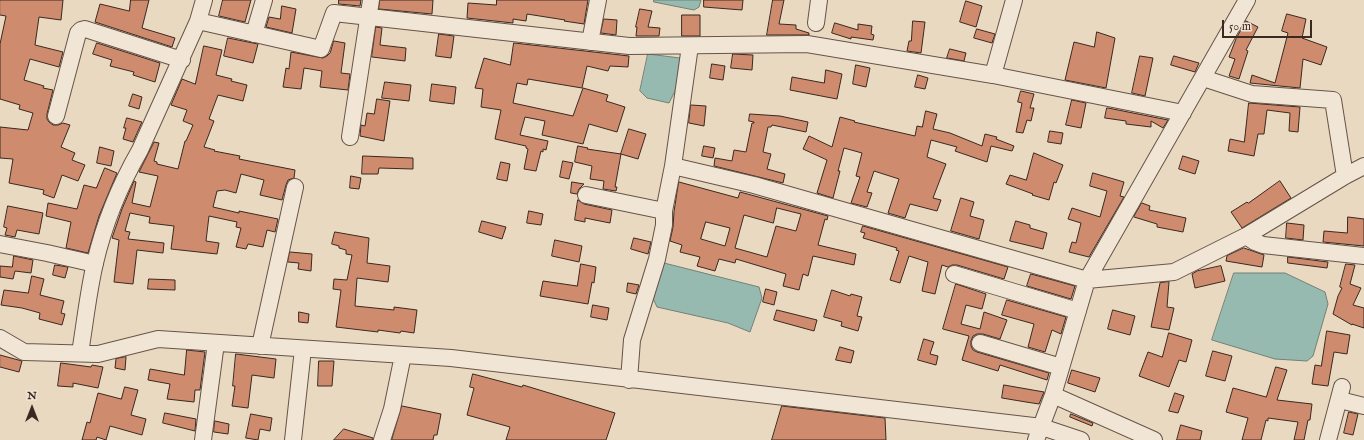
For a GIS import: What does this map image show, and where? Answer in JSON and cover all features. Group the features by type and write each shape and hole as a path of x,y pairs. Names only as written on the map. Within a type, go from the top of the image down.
{"street":[{"path":"80,353 95,264 109,216 161,101 182,60 198,21 204,0"},
{"path":"254,34 264,0"},
{"path":"350,137 372,0"},
{"path":"590,42 598,0"},
{"path":"816,23 819,0"},
{"path":"993,75 1014,0"},
{"path":"1039,434 1053,395 1087,280 1247,0"},
{"path":"198,21 320,49 334,13 629,46 807,44 993,75 1183,113"},
{"path":"56,116 70,60 78,33 81,30 84,29 182,60"},
{"path":"629,380 632,340 657,259 664,225 664,211 673,166 690,46"},
{"path":"1203,78 1252,94 1333,100 1345,176"},
{"path":"673,166 754,185 1087,280 1174,272 1246,236 1364,166"},
{"path":"260,346 296,187"},
{"path":"586,195 664,211"},
{"path":"1246,236 1263,245 1364,256"},
{"path":"0,244 95,264"},
{"path":"954,274 1078,311"},
{"path":"0,338 24,352 98,354 158,339 451,358 1081,440"},
{"path":"203,440 216,343"},
{"path":"980,343 1061,367"},
{"path":"293,440 304,349"},
{"path":"382,440 392,409 403,355"},
{"path":"1328,440 1341,394 1364,406"},
{"path":"1053,395 1154,440"}],"water":[{"path":"654,0 701,0 699,7 694,10 654,2"},
{"path":"648,54 680,58 681,79 669,103 647,98 640,91"},
{"path":"664,263 759,287 762,298 750,332 728,323 657,307 651,294"},
{"path":"1234,273 1285,273 1325,292 1328,304 1313,356 1307,361 1275,359 1212,340"}],"building":[{"path":"0,0 63,0 61,20 39,17 35,45 63,52 59,67 30,59 24,80 44,86 43,88 53,90 47,119 53,125 63,123 70,125 61,147 75,153 72,160 85,165 78,181 62,175 54,198 43,194 44,190 9,183 13,159 0,158 0,127 28,130 33,113 19,109 20,105 0,99 0,44 6,16 0,15"},
{"path":"131,0 149,0 142,28 175,38 172,47 95,22 100,4 129,11"},
{"path":"223,0 251,0 245,22 219,16"},
{"path":"339,0 361,0 360,6 339,4"},
{"path":"380,0 433,0 432,14 379,9"},
{"path":"497,0 588,0 584,24 527,14 526,21 513,19 513,23 467,18 468,3 496,5"},
{"path":"704,0 743,0 742,10 704,7"},
{"path":"773,0 784,0 779,24 796,25 796,29 809,33 809,35 767,35"},
{"path":"966,1 982,6 976,27 960,22"},
{"path":"282,6 296,9 292,33 266,27 269,17 280,19"},
{"path":"640,9 652,11 648,27 660,28 659,36 636,36 636,27"},
{"path":"1287,14 1306,19 1302,38 1327,47 1321,65 1303,59 1300,88 1250,83 1252,75 1275,83 1288,33 1282,31"},
{"path":"682,15 700,15 700,36 682,36"},
{"path":"604,19 617,20 616,35 601,33"},
{"path":"913,21 925,22 921,53 907,51 909,41 911,41"},
{"path":"1246,21 1258,27 1246,50 1248,51 1239,79 1229,76 1235,59 1229,57 1236,39"},
{"path":"835,23 858,30 858,24 872,26 871,34 874,35 873,40 851,37 851,39 832,33"},
{"path":"376,27 382,28 380,45 406,48 405,61 372,57"},
{"path":"977,29 995,34 992,43 974,38"},
{"path":"1097,32 1115,38 1106,88 1065,80 1074,42 1094,47"},
{"path":"439,34 454,36 451,58 436,56"},
{"path":"228,38 258,44 253,63 224,56"},
{"path":"334,41 345,43 341,73 350,74 348,90 320,87 322,71 304,68 301,89 283,87 286,68 289,69 291,52 323,58 330,53"},
{"path":"97,43 160,63 155,82 133,75 134,72 110,66 112,60 93,54"},
{"path":"514,43 629,56 628,67 610,66 608,71 587,66 582,88 528,79 527,85 517,83 513,103 573,116 583,88 608,95 606,101 625,107 617,132 589,124 583,144 542,135 545,121 525,117 520,135 548,141 546,150 543,149 543,152 541,151 536,171 524,169 528,149 526,146 495,139 501,110 481,107 483,89 475,88 484,58 510,65"},
{"path":"204,46 222,50 216,75 247,85 243,101 218,95 209,119 214,121 204,147 215,150 214,151 240,156 239,159 295,170 294,178 288,180 282,200 260,195 264,180 241,174 236,193 225,190 217,191 213,207 278,219 275,232 267,230 263,247 248,244 246,249 236,247 241,228 236,227 237,222 209,216 206,241 219,243 217,254 171,249 174,226 149,223 150,217 130,213 125,231 130,232 128,239 164,243 163,253 137,250 133,284 114,282 119,240 112,238 134,181 136,182 132,203 150,207 158,176 139,172 154,142 159,143 154,161 157,162 157,164 178,169 185,141 193,125 183,121 187,110 171,105 182,79 195,84"},
{"path":"950,49 966,53 964,61 947,58"},
{"path":"733,54 753,55 752,70 731,68"},
{"path":"1140,56 1153,58 1145,96 1132,93"},
{"path":"1174,56 1199,63 1195,72 1171,65"},
{"path":"712,64 725,66 723,80 710,78"},
{"path":"856,65 870,68 866,87 853,84"},
{"path":"826,70 842,74 837,99 790,90 792,77 824,83"},
{"path":"918,75 928,78 925,89 915,87"},
{"path":"385,82 411,85 409,101 382,98"},
{"path":"432,84 456,87 454,104 430,101"},
{"path":"1021,91 1034,94 1030,108 1034,108 1031,121 1027,120 1023,133 1016,132 1022,103 1018,102"},
{"path":"133,94 142,97 139,109 129,106"},
{"path":"377,99 390,101 384,141 360,136 361,125 365,126 367,113 374,114"},
{"path":"1072,100 1086,103 1081,128 1066,125"},
{"path":"1249,103 1300,107 1298,132 1289,131 1290,113 1267,110 1264,134 1258,134 1254,156 1228,151 1230,139 1244,142"},
{"path":"691,105 706,106 704,126 689,123"},
{"path":"1107,108 1168,120 1163,128 1151,121 1151,127 1126,124 1126,121 1105,118"},
{"path":"926,111 937,114 933,129 950,133 982,146 985,134 997,137 996,139 1014,146 1012,151 991,146 987,162 955,151 957,147 931,140 927,157 946,164 933,198 941,200 937,211 910,204 905,218 888,213 899,179 874,171 867,192 872,193 867,207 851,203 860,177 856,176 862,153 844,148 833,198 817,193 827,160 803,149 809,136 832,147 840,117 855,121 854,122 915,136 917,126 922,127"},
{"path":"750,114 780,116 808,122 806,132 772,125 771,127 768,127 763,152 771,154 767,169 785,174 783,183 714,166 715,158 732,161 734,150 746,152 752,123 754,123 749,121"},
{"path":"127,118 142,122 133,142 123,139"},
{"path":"629,129 646,134 638,159 621,154"},
{"path":"1050,131 1063,133 1061,144 1048,142"},
{"path":"578,146 588,148 587,149 621,154 615,187 617,187 616,191 603,189 604,181 590,179 592,166 575,162"},
{"path":"704,146 715,148 713,158 702,156"},
{"path":"100,147 114,151 111,166 97,163"},
{"path":"1034,153 1063,165 1056,183 1054,182 1049,200 1032,195 1033,194 1006,184 1010,175 1026,180"},
{"path":"363,156 413,158 413,169 379,168 378,174 362,174"},
{"path":"1183,156 1199,161 1195,174 1179,169"},
{"path":"563,161 573,163 569,179 560,177"},
{"path":"501,162 510,164 507,181 497,179"},
{"path":"105,168 117,173 99,216 88,253 66,248 71,222 46,216 48,203 77,209 84,185 96,188"},
{"path":"1093,173 1124,182 1120,196 1124,197 1089,257 1069,252 1072,242 1076,243 1081,223 1068,219 1072,208 1100,217 1107,191 1090,186"},
{"path":"351,176 361,178 359,189 350,188"},
{"path":"1280,181 1291,198 1242,228 1231,212 1247,202 1248,203"},
{"path":"572,182 584,184 579,189 577,194 571,193"},
{"path":"679,182 738,198 740,192 828,216 827,220 825,219 818,245 856,254 854,265 813,256 808,276 803,274 799,290 783,286 786,274 736,259 735,263 719,259 715,271 697,266 700,257 680,252 682,245 670,241","holes":["777,208 801,214 796,231 776,226 767,257 735,248 744,215 773,223","706,222 730,228 725,246 701,239"]},
{"path":"961,198 974,202 970,216 984,220 979,239 951,231"},
{"path":"578,200 584,204 612,210 610,223 585,218 585,222 575,220"},
{"path":"1142,203 1150,206 1149,210 1186,218 1183,232 1157,227 1157,224 1134,217"},
{"path":"8,206 43,213 39,234 17,230 15,237 5,235 7,228 4,227"},
{"path":"529,211 543,214 541,225 527,223"},
{"path":"1348,217 1364,219 1364,246 1323,242 1324,231 1347,233"},
{"path":"482,221 506,227 502,239 479,232"},
{"path":"1016,221 1030,225 1030,228 1047,233 1043,249 1010,241"},
{"path":"1287,223 1304,225 1303,240 1286,238"},
{"path":"863,226 1008,267 1004,279 957,265 948,267 942,265 935,294 922,291 928,262 909,256 900,283 890,280 899,251 896,250 897,248 863,238 865,233 861,232"},
{"path":"335,232 369,238 367,263 390,266 388,282 357,278 355,306 394,310 394,307 417,310 414,333 378,330 378,332 336,327 341,290 333,289 334,279 347,280 352,255 346,254 346,250 332,244"},
{"path":"634,238 651,242 648,254 631,249"},
{"path":"555,240 582,246 579,262 552,256"},
{"path":"1244,248 1264,255 1262,267 1226,261 1227,256"},
{"path":"290,252 312,254 311,271 298,269 299,263 288,262"},
{"path":"14,256 33,260 31,273 15,271 13,279 0,277 0,266 12,267"},
{"path":"1288,257 1328,262 1327,268 1288,263"},
{"path":"581,264 596,267 594,283 592,282 588,304 540,296 543,281 577,286"},
{"path":"1346,264 1355,265 1350,284 1361,288 1353,305 1364,308 1364,328 1352,325 1333,314 1342,288 1340,287"},
{"path":"55,265 68,267 65,278 53,275"},
{"path":"1221,266 1225,281 1195,288 1192,274 1197,271"},
{"path":"1031,274 1075,286 1071,299 1027,286"},
{"path":"32,276 44,279 40,295 64,301 61,313 65,314 62,325 39,319 40,313 22,308 1,305 4,290 28,293"},
{"path":"149,279 175,280 175,290 148,289"},
{"path":"1169,282 1167,307 1174,308 1169,330 1151,327 1160,283"},
{"path":"628,283 639,285 636,294 627,292"},
{"path":"956,284 986,294 982,309 966,305 961,324 980,329 984,312 1007,320 1000,339 983,334 973,336 971,346 973,350 1049,373 1047,380 1000,365 998,371 962,360 969,336 943,329"},
{"path":"766,289 777,292 774,305 763,302"},
{"path":"832,290 850,296 851,294 862,297 857,316 862,317 858,331 841,326 842,322 824,317"},
{"path":"1007,300 1066,317 1061,334 1052,330 1045,352 1028,347 1034,324 1002,315"},
{"path":"593,305 609,308 607,320 591,317"},
{"path":"777,310 817,320 814,331 774,320"},
{"path":"1113,310 1135,316 1130,335 1108,329"},
{"path":"299,312 309,314 308,323 299,322"},
{"path":"1327,331 1350,335 1347,354 1334,352 1328,386 1312,384 1315,365 1321,366"},
{"path":"1169,333 1192,340 1186,362 1179,360 1169,387 1139,376 1148,352 1162,357"},
{"path":"924,339 934,342 930,354 938,356 936,365 918,360"},
{"path":"840,347 854,351 851,363 836,360"},
{"path":"187,350 205,352 200,390 195,390 194,402 167,399 170,384 148,380 150,369 184,375"},
{"path":"1213,351 1232,356 1225,381 1206,376"},
{"path":"236,354 276,359 274,378 252,375 248,408 232,406 235,386 233,386"},
{"path":"0,355 22,361 19,372 0,367"},
{"path":"126,357 125,370 115,368 116,359"},
{"path":"319,361 334,361 332,386 318,386"},
{"path":"61,363 103,367 98,388 73,383 73,387 58,386"},
{"path":"1276,367 1287,370 1277,400 1312,404 1310,420 1308,420 1304,440 1294,440 1298,422 1268,418 1268,421 1266,420 1261,440 1242,440 1248,418 1226,412 1233,388 1266,397"},
{"path":"1072,370 1100,378 1095,392 1068,383"},
{"path":"473,374 522,387 523,385 615,413 606,440 506,440 510,427 467,415 474,388 470,387"},
{"path":"1004,385 1044,392 1039,404 1002,398"},
{"path":"125,387 138,390 131,415 146,419 142,435 110,426 106,440 97,437 96,440 82,440 87,422 90,423 98,393 121,399"},
{"path":"1175,393 1184,396 1178,413 1169,411"},
{"path":"402,406 441,414 437,435 434,435 433,440 392,440"},
{"path":"782,406 885,418 886,440 772,440"},
{"path":"1349,412 1358,414 1353,435 1344,433"},
{"path":"165,413 196,419 195,431 163,423"},
{"path":"251,414 272,418 270,431 260,429 258,440 246,438"},
{"path":"1071,414 1093,423 1092,426 1070,417"},
{"path":"215,421 229,424 228,434 214,432"},
{"path":"1181,425 1202,431 1200,440 1177,440"},
{"path":"344,429 373,438 373,440 334,440"}]}
